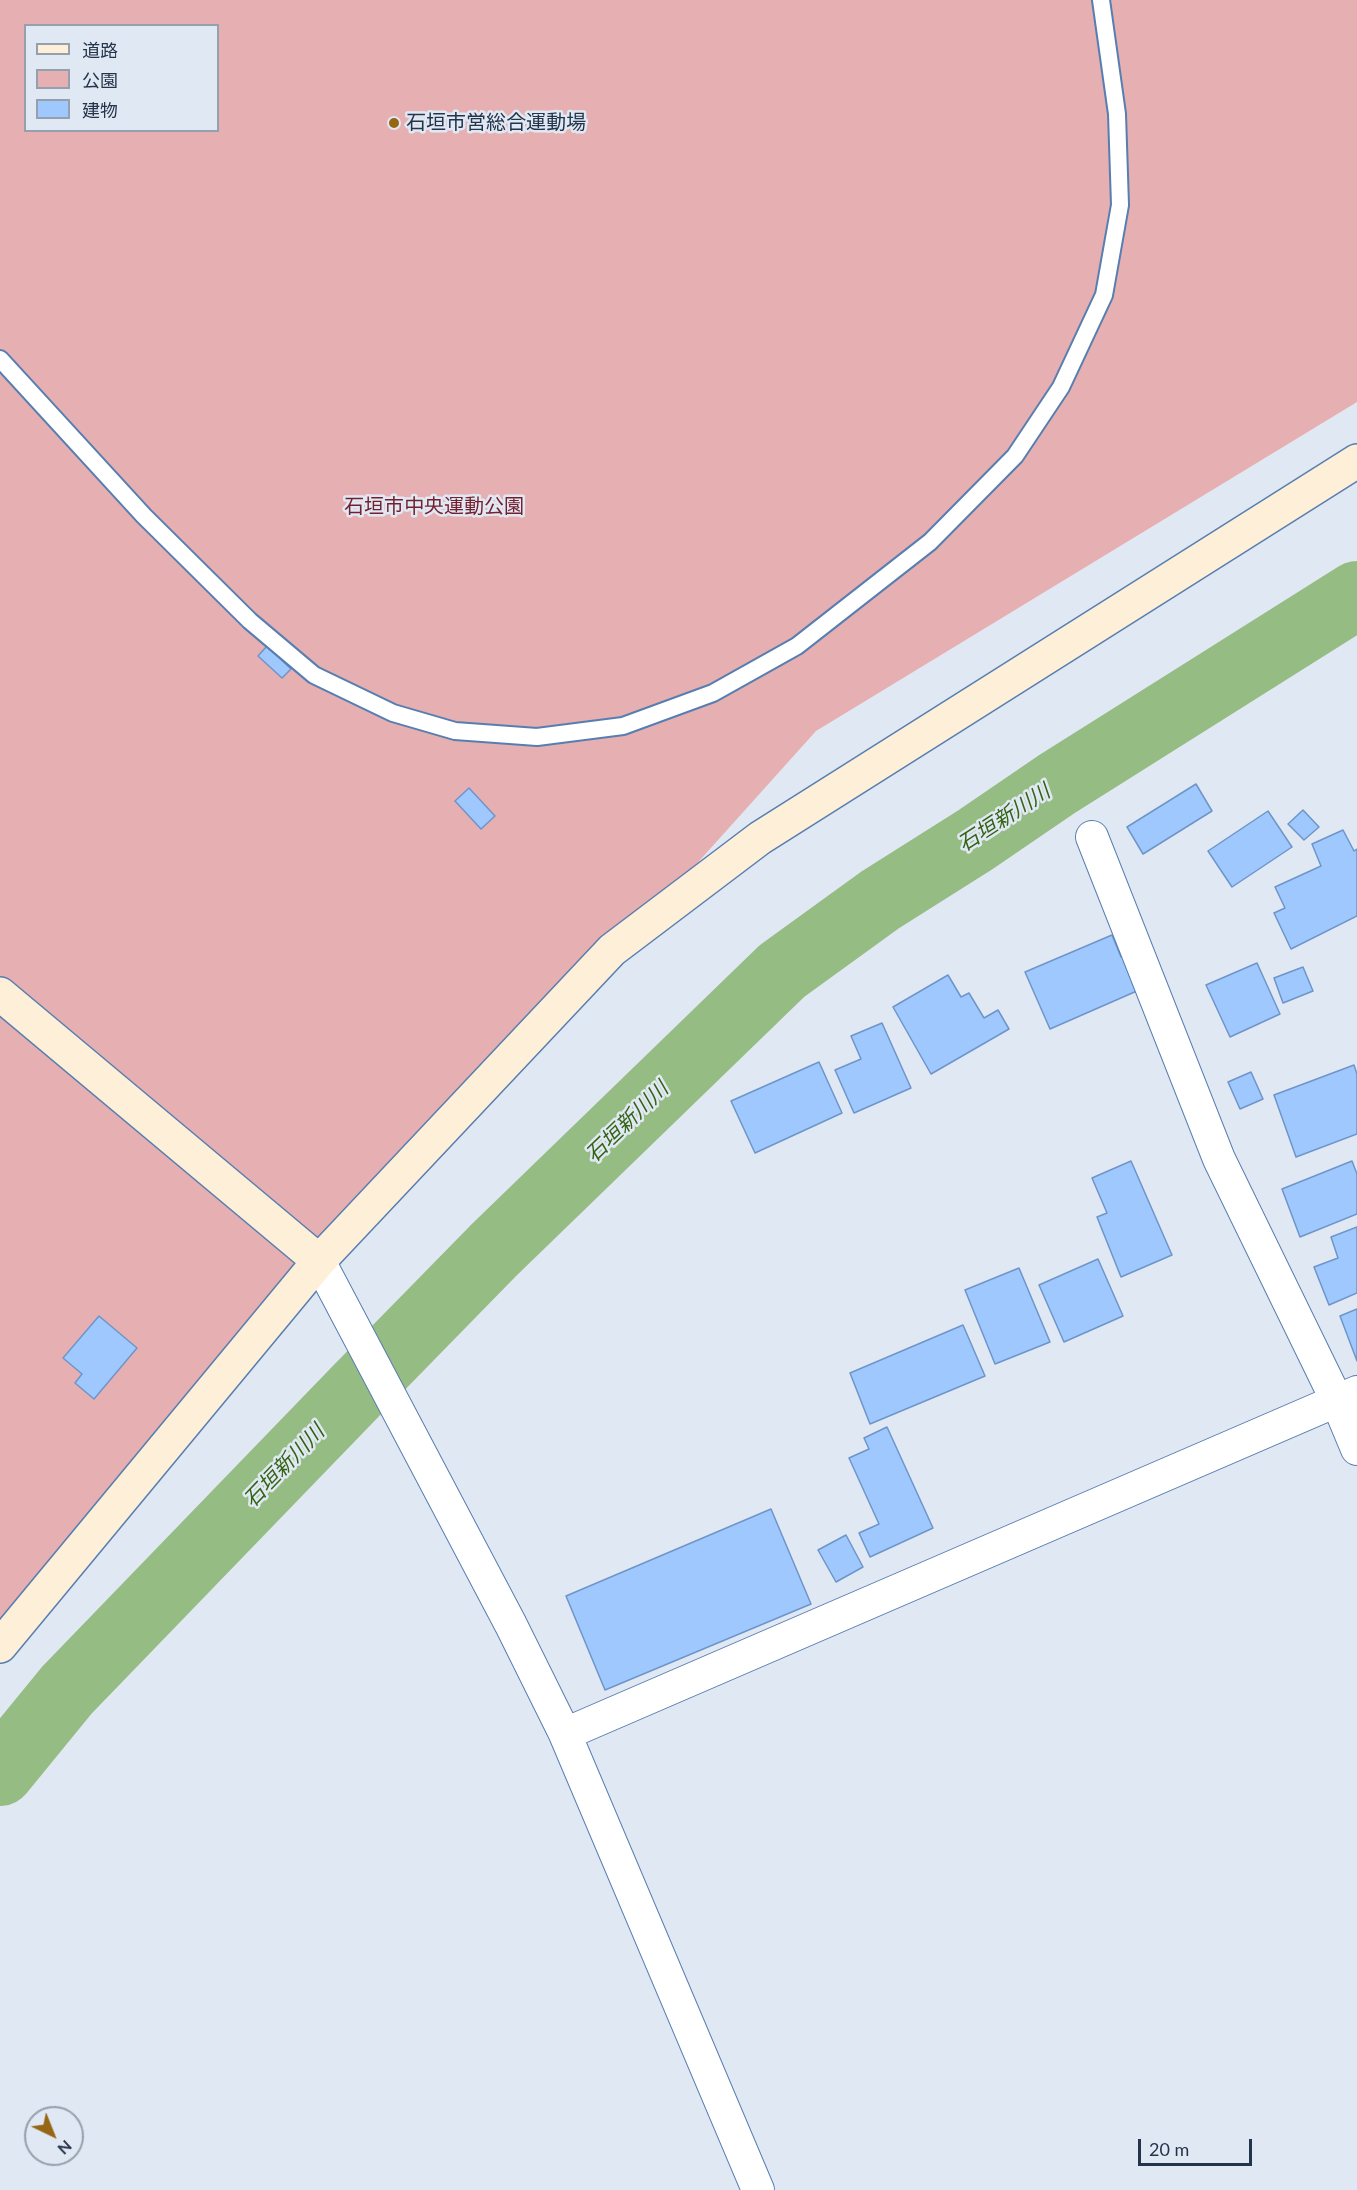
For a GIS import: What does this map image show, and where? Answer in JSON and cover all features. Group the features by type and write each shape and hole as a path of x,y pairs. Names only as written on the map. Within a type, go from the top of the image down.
{"street":[{"path":"0,1646 319,1261 612,950 760,838 1357,461"},
{"path":"1092,837 1219,1158 1347,1397 1357,1449"},
{"path":"0,994 319,1261 511,1625 565,1734 758,2190"},
{"path":"565,1734 1347,1397"}],"lane":[{"path":"0,359 144,516 250,621 314,675 393,713 455,731 537,737 623,726 713,693 796,646 930,542 1015,456 1061,387 1104,295 1120,205 1116,114 1101,0"}],"green space":[{"name":"石垣市中央運動公園","path":"0,0 1357,0 1357,402 816,731 0,1639"}],"building":[{"path":"267,646 291,669 282,678 258,656"},
{"path":"1196,784 1212,811 1143,854 1127,827"},
{"path":"469,788 495,816 481,829 455,801"},
{"path":"1303,810 1319,827 1304,840 1288,824"},
{"path":"1268,811 1292,847 1232,887 1208,851"},
{"path":"1343,830 1354,851 1357,849 1357,916 1291,949 1274,913 1285,908 1275,887 1321,866 1312,844"},
{"path":"1112,935 1121,957 1132,953 1146,987 1050,1029 1025,972"},
{"path":"1257,963 1280,1014 1230,1037 1206,985"},
{"path":"1303,967 1313,991 1283,1003 1274,978"},
{"path":"948,975 961,997 969,993 984,1018 998,1010 1009,1029 931,1074 893,1007"},
{"path":"882,1023 911,1088 854,1113 835,1070 861,1059 851,1036"},
{"path":"819,1062 842,1113 755,1153 731,1101"},
{"path":"1354,1065 1357,1074 1357,1134 1296,1157 1274,1095"},
{"path":"1251,1072 1263,1099 1240,1109 1228,1082"},
{"path":"1131,1161 1172,1255 1121,1277 1097,1217 1107,1213 1092,1178"},
{"path":"1352,1161 1357,1174 1357,1214 1300,1237 1282,1189"},
{"path":"1357,1227 1357,1293 1329,1305 1314,1267 1338,1258 1331,1237"},
{"path":"1098,1259 1123,1316 1064,1342 1039,1285"},
{"path":"1019,1268 1050,1342 995,1364 965,1290"},
{"path":"1357,1309 1357,1361 1340,1316"},
{"path":"99,1316 137,1348 94,1399 75,1383 82,1374 63,1358"},
{"path":"963,1325 985,1376 870,1424 850,1373"},
{"path":"887,1427 933,1528 870,1557 859,1533 879,1524 849,1458 869,1449 864,1438"},
{"path":"771,1509 811,1604 605,1690 566,1596"},
{"path":"846,1535 863,1567 836,1582 818,1550"}],"waterway":[{"name":"石垣新川川","path":"0,1772 67,1690 357,1390 494,1250 782,971 880,900 975,840 1057,784 1357,595"}],"place":[{"name":"石垣市営総合運動場","path":"394,123"}]}
